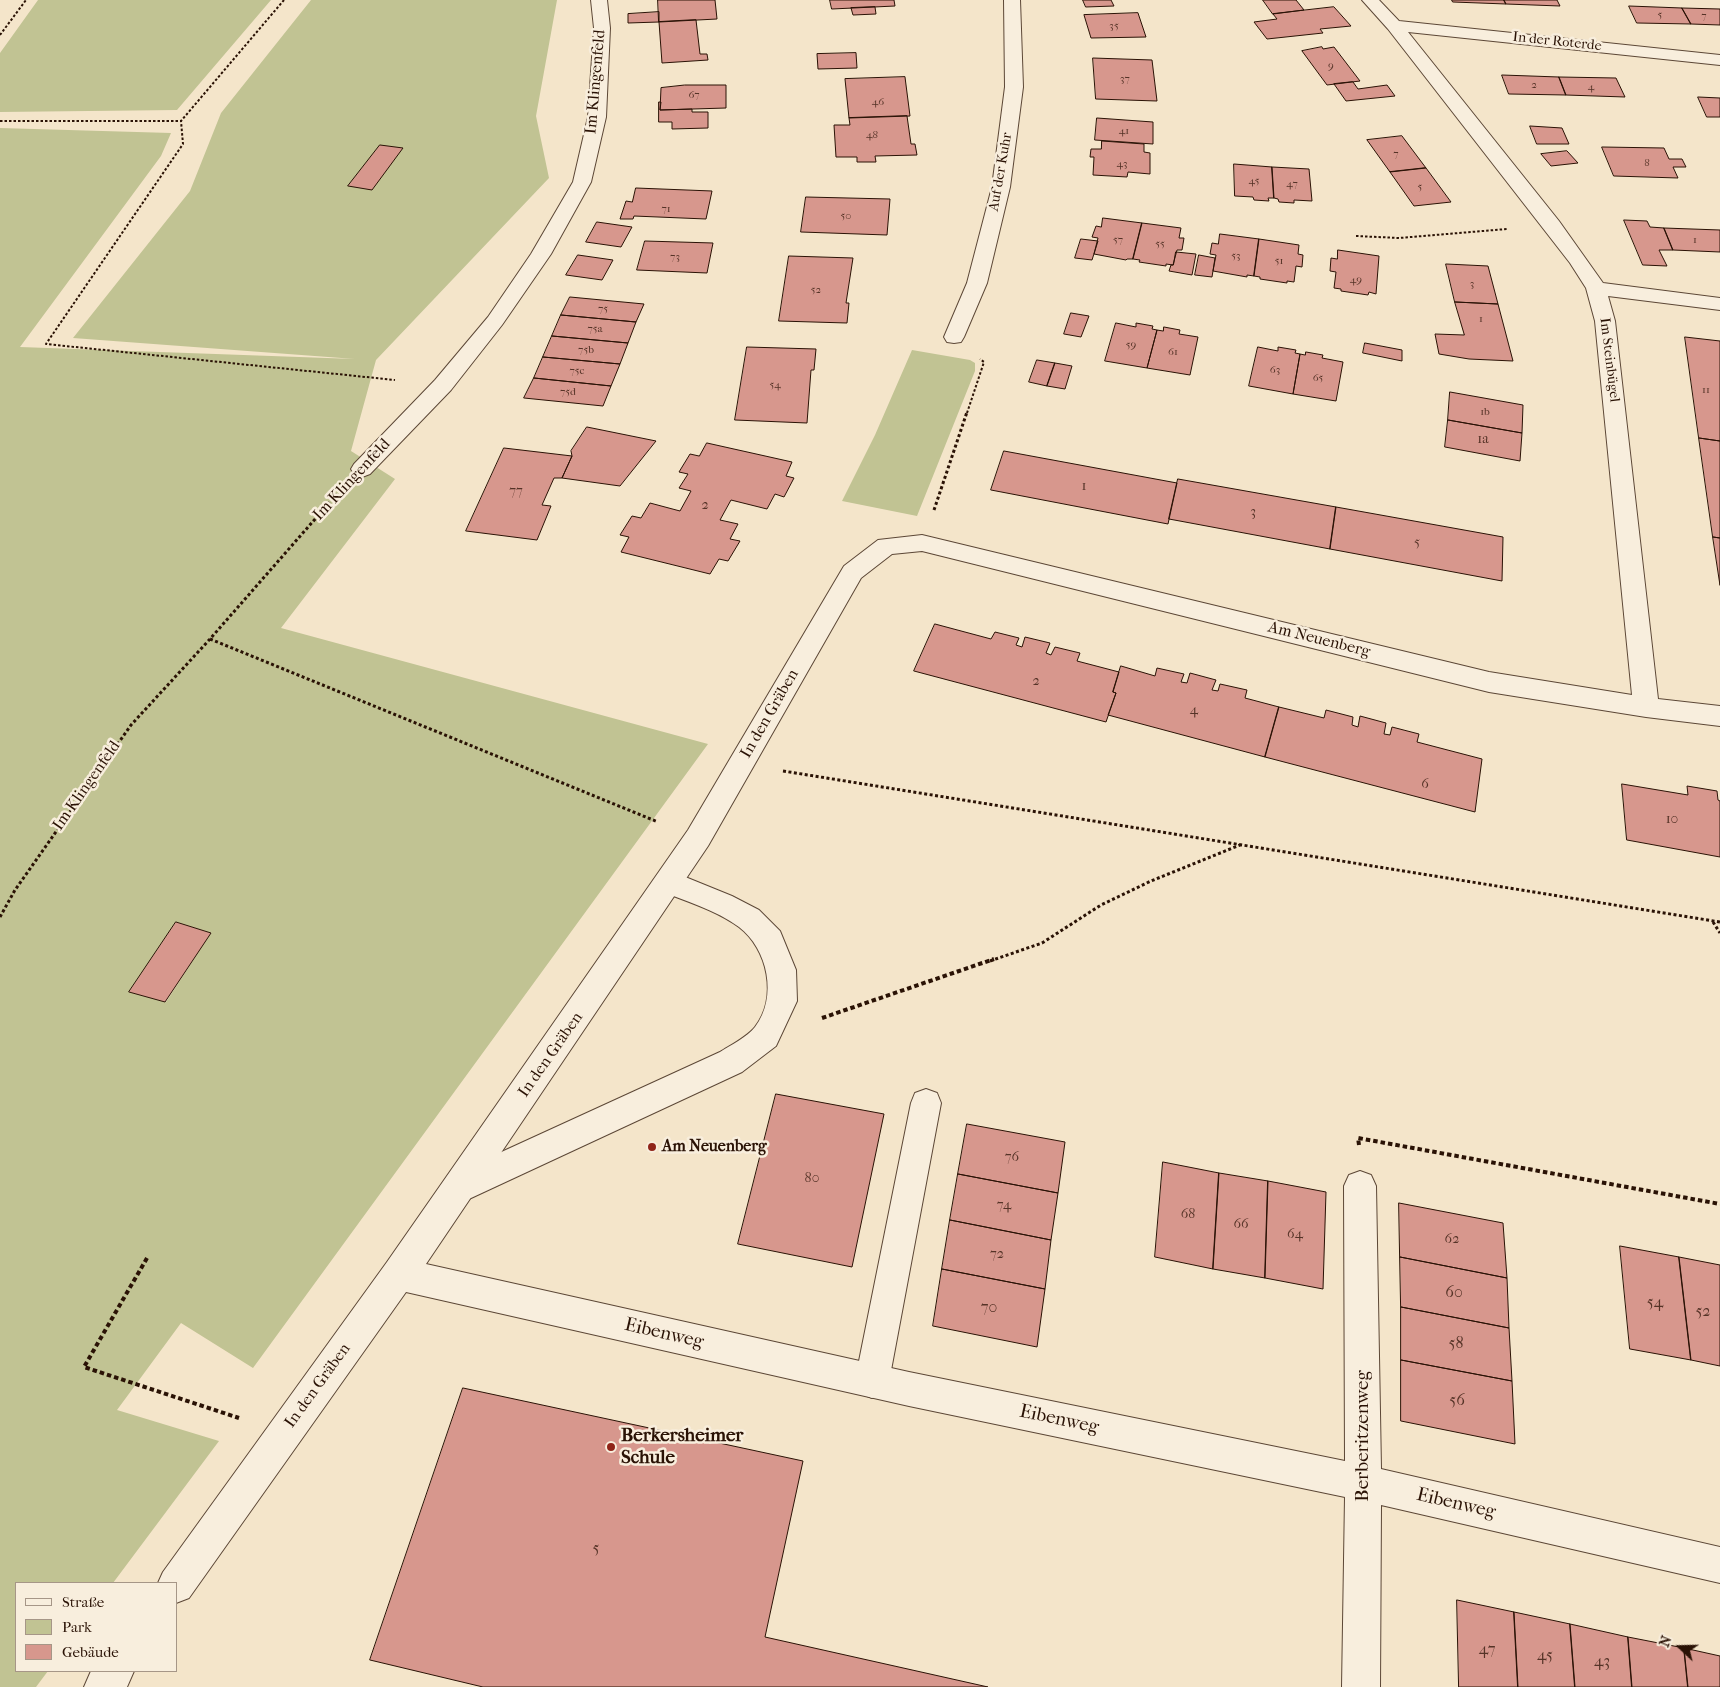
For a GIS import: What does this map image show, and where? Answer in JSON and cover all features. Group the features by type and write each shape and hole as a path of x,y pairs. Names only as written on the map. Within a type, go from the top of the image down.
{"street":[{"name":"Im Klingenfeld","path":"362,469 443,385 494,321 530,268 582,182 596,117 602,28 599,0"},
{"name":"Auf der Kuhr","path":"954,337 977,283 1001,187 1014,87 1012,0"},
{"name":"Im Steinbügel","path":"1370,0 1394,25 1552,225 1596,288 1605,321 1646,707"},
{"name":"In der Roterde","path":"1394,25 1720,60"},
{"path":"1596,288 1720,304"},
{"name":"Am Neuenberg","path":"922,543 1489,682 1646,707 1720,716"},
{"name":"In den Gräben","path":"177,1582 460,1187 698,838 852,572 886,546 922,543"},
{"path":"460,1187 731,1062 765,1037 782,1001 780,970 770,940 749,919 742,915 722,904 668,882"},
{"path":"872,1381 926,1103"},
{"name":"Berberitzenweg","path":"1360,1186 1363,1483 1361,1687"},
{"name":"Eibenweg","path":"399,1274 872,1381 1363,1483 1720,1565"},
{"path":"103,1687 114,1672"}],"path":[{"path":"0,35 26,0"},
{"path":"284,0 181,121 183,144 46,344 443,385"},
{"path":"0,121 181,121"},
{"path":"1356,236 1421,237 1552,225"},
{"path":"922,543 984,362 954,337"},
{"name":"Im Klingenfeld","path":"0,917 15,890 131,724 362,469"},
{"path":"210,639 698,838"},
{"path":"741,765 1720,922"},
{"path":"765,1037 1042,943 1101,905 1151,880 1240,845"},
{"path":"1712,921 1720,933"},
{"path":"1360,1186 1358,1138 1720,1204"},
{"path":"147,1258 84,1366 285,1433"}],"green space":[{"path":"38,0 271,0 177,110 0,112 0,53"},
{"path":"311,0 557,0 536,116 549,178 376,360 351,451 395,479 281,628 708,744 253,1368 181,1323 117,1410 219,1441 114,1582 15,1582 15,1672 47,1672 36,1687 0,1687 0,128 171,133 161,156 20,347 355,359 73,338 190,191 221,113","holes":["176,922 211,933 166,1002 129,992"]},
{"path":"912,350 970,360 975,363 975,371 917,516 842,501 875,435"}],"building":[{"path":"658,0 715,0 717,19 659,22"},
{"path":"830,0 894,0 895,6 832,9"},
{"path":"1083,0 1111,0 1114,6 1086,7"},
{"path":"1263,0 1296,0 1304,10 1273,14"},
{"path":"1452,0 1504,0 1506,4 1453,2"},
{"path":"1504,0 1557,0 1560,6 1506,4"},
{"path":"1629,6 1682,8 1691,24 1637,23"},
{"path":"875,7 876,14 853,15 851,8"},
{"path":"1334,7 1351,26 1320,29 1323,33 1267,39 1254,22 1277,19 1273,14"},
{"path":"1682,8 1720,9 1720,25 1691,24"},
{"path":"659,12 659,22 628,23 628,14"},
{"path":"1138,13 1146,37 1091,38 1084,15"},
{"path":"696,20 700,54 707,54 708,60 662,63 659,22"},
{"path":"1322,47 1323,49 1334,47 1360,81 1327,85 1302,51"},
{"path":"856,53 857,68 818,69 817,54"},
{"path":"1093,58 1152,60 1157,101 1096,99"},
{"path":"1502,75 1559,77 1566,95 1509,94"},
{"path":"905,77 910,116 849,118 845,79"},
{"path":"1559,77 1616,78 1625,97 1566,95"},
{"path":"1353,82 1358,89 1387,85 1395,96 1346,101 1334,84"},
{"path":"685,85 726,85 726,108 660,110 661,88"},
{"path":"1698,97 1720,98 1720,117 1707,117"},
{"path":"659,102 661,102 660,110 692,109 692,112 708,112 708,128 672,129 672,122 659,122"},
{"path":"907,116 911,144 915,144 917,155 875,156 876,162 857,162 857,157 836,157 834,125 850,125 849,118"},
{"path":"1097,118 1153,122 1153,144 1095,140"},
{"path":"1530,126 1562,128 1569,144 1537,144"},
{"path":"1402,136 1426,168 1390,172 1367,140"},
{"path":"1102,141 1144,144 1144,152 1150,153 1150,174 1128,172 1127,177 1093,175 1094,157 1090,157 1091,149 1101,149"},
{"path":"380,145 403,148 372,190 348,186"},
{"path":"1602,147 1664,148 1669,159 1682,159 1686,167 1673,167 1678,178 1614,176"},
{"path":"1567,151 1578,163 1551,166 1541,154"},
{"path":"1234,164 1272,167 1274,198 1268,198 1269,201 1254,200 1253,197 1235,196"},
{"path":"1272,167 1309,169 1312,201 1294,200 1294,203 1279,202 1278,199 1274,198"},
{"path":"1426,168 1451,202 1414,206 1390,172"},
{"path":"636,188 712,191 706,219 634,216 633,219 620,219 626,201 632,202"},
{"path":"806,197 890,199 887,235 801,232"},
{"path":"1103,218 1142,223 1133,259 1126,260 1094,254 1098,238 1092,237 1096,226 1101,227"},
{"path":"1624,220 1647,221 1650,227 1664,228 1673,250 1659,250 1667,266 1643,265"},
{"path":"597,222 632,227 621,247 586,242"},
{"path":"1142,223 1181,228 1179,238 1184,238 1182,250 1177,250 1173,265 1166,264 1166,266 1139,262 1140,260 1133,259"},
{"path":"1664,228 1720,230 1720,252 1673,250"},
{"path":"1220,234 1259,239 1254,276 1247,275 1247,277 1213,271 1216,255 1210,254 1212,243 1218,244"},
{"path":"1081,239 1098,241 1092,260 1075,258"},
{"path":"1259,239 1299,245 1298,254 1303,255 1302,267 1296,266 1294,282 1287,281 1287,283 1260,279 1260,277 1254,276"},
{"path":"645,241 713,243 707,273 637,270"},
{"path":"1338,250 1379,256 1376,294 1369,292 1368,295 1341,291 1341,289 1334,288 1336,272 1330,271 1331,258 1337,259"},
{"path":"1176,252 1196,254 1192,275 1169,271 1171,265 1173,265"},
{"path":"578,255 613,260 602,280 566,275"},
{"path":"1199,255 1215,258 1212,277 1195,275"},
{"path":"789,256 853,258 846,303 849,303 847,323 779,321"},
{"path":"1446,264 1488,266 1498,304 1455,302"},
{"path":"570,297 644,304 636,322 561,315"},
{"path":"1455,302 1498,304 1513,361 1469,359 1439,354 1435,334 1464,335"},
{"path":"1071,313 1089,316 1081,337 1064,334"},
{"path":"561,315 636,322 628,343 552,336"},
{"path":"1116,323 1136,327 1136,323 1153,326 1152,329 1157,330 1147,368 1105,361"},
{"path":"1164,327 1180,330 1179,334 1198,337 1190,375 1147,368 1157,330 1163,331"},
{"path":"552,336 628,343 620,364 543,357"},
{"path":"1685,337 1720,341 1720,441 1699,438"},
{"path":"1365,343 1402,350 1402,361 1363,353"},
{"path":"747,347 816,349 814,370 811,370 807,423 735,420"},
{"path":"1258,347 1278,351 1278,347 1296,350 1295,353 1300,354 1293,394 1249,386"},
{"path":"1306,352 1323,355 1322,358 1343,362 1336,401 1293,394 1300,354 1305,355"},
{"path":"543,357 620,364 611,386 534,378"},
{"path":"1037,360 1055,363 1047,386 1029,382"},
{"path":"1055,363 1072,366 1065,389 1047,386"},
{"path":"534,378 611,386 603,406 524,398"},
{"path":"1450,392 1523,405 1522,433 1448,420"},
{"path":"1448,420 1522,433 1520,461 1445,447"},
{"path":"587,427 656,441 620,486 562,478 572,456 571,451"},
{"path":"1699,438 1720,441 1720,538 1713,537"},
{"path":"707,443 792,462 786,476 794,478 784,497 775,494 767,509 731,500 720,520 738,524 730,539 740,541 728,561 719,559 710,574 621,552 629,537 620,535 632,516 641,518 650,503 680,511 691,491 679,488 688,474 679,472 690,454 699,456"},
{"path":"504,448 572,456 562,478 554,478 542,505 551,506 537,540 466,531"},
{"path":"1004,451 1177,483 1168,524 991,490"},
{"path":"1178,479 1336,507 1330,549 1169,519"},
{"path":"1336,507 1503,537 1502,581 1330,549"},
{"path":"1713,537 1720,538 1720,585"},
{"path":"935,624 991,639 995,632 1019,638 1016,645 1022,647 1025,637 1050,643 1046,653 1051,655 1055,647 1080,653 1077,661 1119,672 1113,692 1116,693 1106,722 914,671"},
{"path":"1121,666 1155,676 1157,668 1184,674 1181,682 1187,683 1190,673 1216,680 1212,690 1218,691 1220,684 1247,690 1245,698 1279,707 1265,757 1108,715 1116,693 1113,692"},
{"path":"1279,707 1324,718 1326,710 1353,717 1352,725 1358,727 1360,716 1386,723 1384,734 1390,735 1392,727 1419,734 1417,742 1482,759 1475,812 1265,757"},
{"path":"1622,784 1688,795 1687,786 1717,791 1718,800 1720,801 1720,857 1627,840"},
{"path":"176,922 211,933 165,1002 129,992"},
{"path":"776,1094 884,1114 852,1267 738,1244"},
{"path":"967,1124 1065,1142 1058,1193 958,1174"},
{"path":"1163,1162 1219,1173 1213,1269 1155,1257"},
{"path":"1219,1173 1268,1181 1265,1278 1213,1269"},
{"path":"958,1174 1058,1193 1051,1240 950,1220"},
{"path":"1268,1181 1326,1192 1323,1289 1265,1278"},
{"path":"1399,1203 1503,1223 1507,1278 1400,1257"},
{"path":"950,1220 1051,1240 1045,1289 942,1269"},
{"path":"1620,1246 1679,1257 1691,1360 1630,1349"},
{"path":"1400,1257 1507,1278 1509,1328 1401,1307"},
{"path":"1679,1257 1720,1265 1720,1366 1691,1360"},
{"path":"942,1269 1045,1289 1037,1347 933,1326"},
{"path":"1401,1307 1509,1328 1512,1381 1401,1360"},
{"path":"1401,1360 1512,1381 1515,1444 1401,1421"},
{"path":"463,1388 803,1461 765,1637 988,1687 483,1687 370,1660"},
{"path":"1457,1600 1514,1612 1518,1687 1459,1687"},
{"path":"1514,1612 1570,1624 1575,1687 1518,1687"},
{"path":"1570,1624 1628,1637 1632,1687 1575,1687"},
{"path":"1628,1637 1684,1648 1688,1687 1632,1687"},
{"path":"1684,1648 1720,1656 1720,1687 1688,1687"}],"place":[{"name":"Am Neuenberg","path":"652,1147"},
{"name":"Berkersheimer Schule","path":"611,1447"}]}
